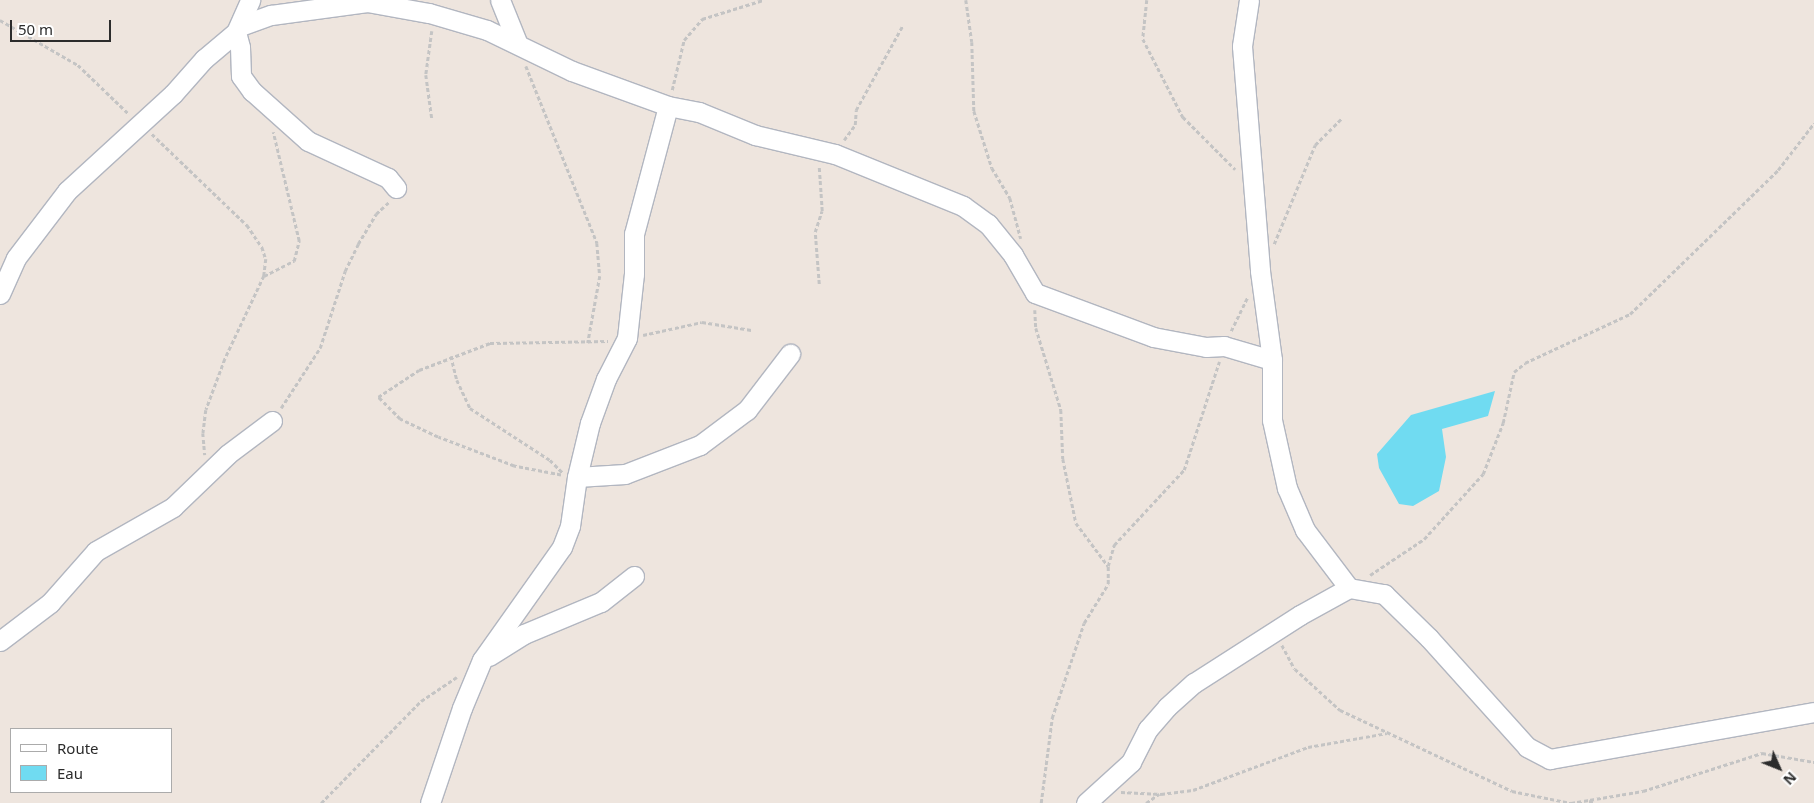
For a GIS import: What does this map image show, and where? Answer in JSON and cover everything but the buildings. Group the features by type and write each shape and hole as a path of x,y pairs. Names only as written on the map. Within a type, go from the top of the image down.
{"street":[{"path":"250,0 238,29 241,76 267,105 315,145 388,178 396,188"},
{"path":"1249,0 1242,46 1260,271 1272,360 1272,420 1287,488 1305,530 1349,588"},
{"path":"500,1 517,42"},
{"path":"487,30 500,1"},
{"path":"0,294 16,258 67,191 140,125 204,59 238,29 271,15 366,2 430,14 487,30 517,42 572,71 668,106 699,112 755,134 835,154 963,206 988,224 1013,255 1034,293 1153,337 1206,347 1224,346 1272,360"},
{"path":"430,803 462,708 482,660 562,547 570,526 576,476 603,388 626,338 634,274 634,234 668,106"},
{"path":"576,476 625,474 700,445 747,410 790,354"},
{"path":"0,641 50,603 96,551 173,507 207,474 272,421"},
{"path":"482,660 524,634 602,602 634,576"},
{"path":"1086,803 1131,762 1148,729 1167,707 1194,683 1300,615 1349,588 1384,594 1429,638 1526,748 1550,759 1814,712"}],"path":[{"path":"668,106 684,40 702,20 763,0"},
{"path":"1147,0 1143,39 1183,117 1254,188"},
{"path":"430,14 432,25 426,74 432,119"},
{"path":"0,20 78,66 248,225 262,247 266,259 264,276 225,359 206,410 203,433 207,474"},
{"path":"517,42 597,243 600,276 587,344"},
{"path":"264,276 294,261 299,242 267,105"},
{"path":"1272,249 1315,144 1341,119"},
{"path":"1349,588 1424,539 1483,474 1503,423 1514,372 1525,363 1630,314 1778,170 1814,123"},
{"path":"272,421 320,348 345,271 362,235 396,188"},
{"path":"1041,803 1052,718 1084,623 1108,584 1108,566 1114,544 1184,470 1224,346 1248,296"},
{"path":"451,356 457,380 470,408 524,446 550,460 566,476 514,466 438,438 400,419 378,397 419,370 451,356 490,343 587,344 702,322 751,330"},
{"path":"321,803 421,701 459,676"},
{"path":"1101,790 1161,794 1193,790 1308,747 1388,733"},
{"path":"1146,803 1161,794"},
{"path":"1588,800 1595,803"}],"water":[{"path":"1495,391 1488,416 1442,429 1446,457 1439,491 1413,506 1399,504 1379,468 1377,454 1411,415"}]}
